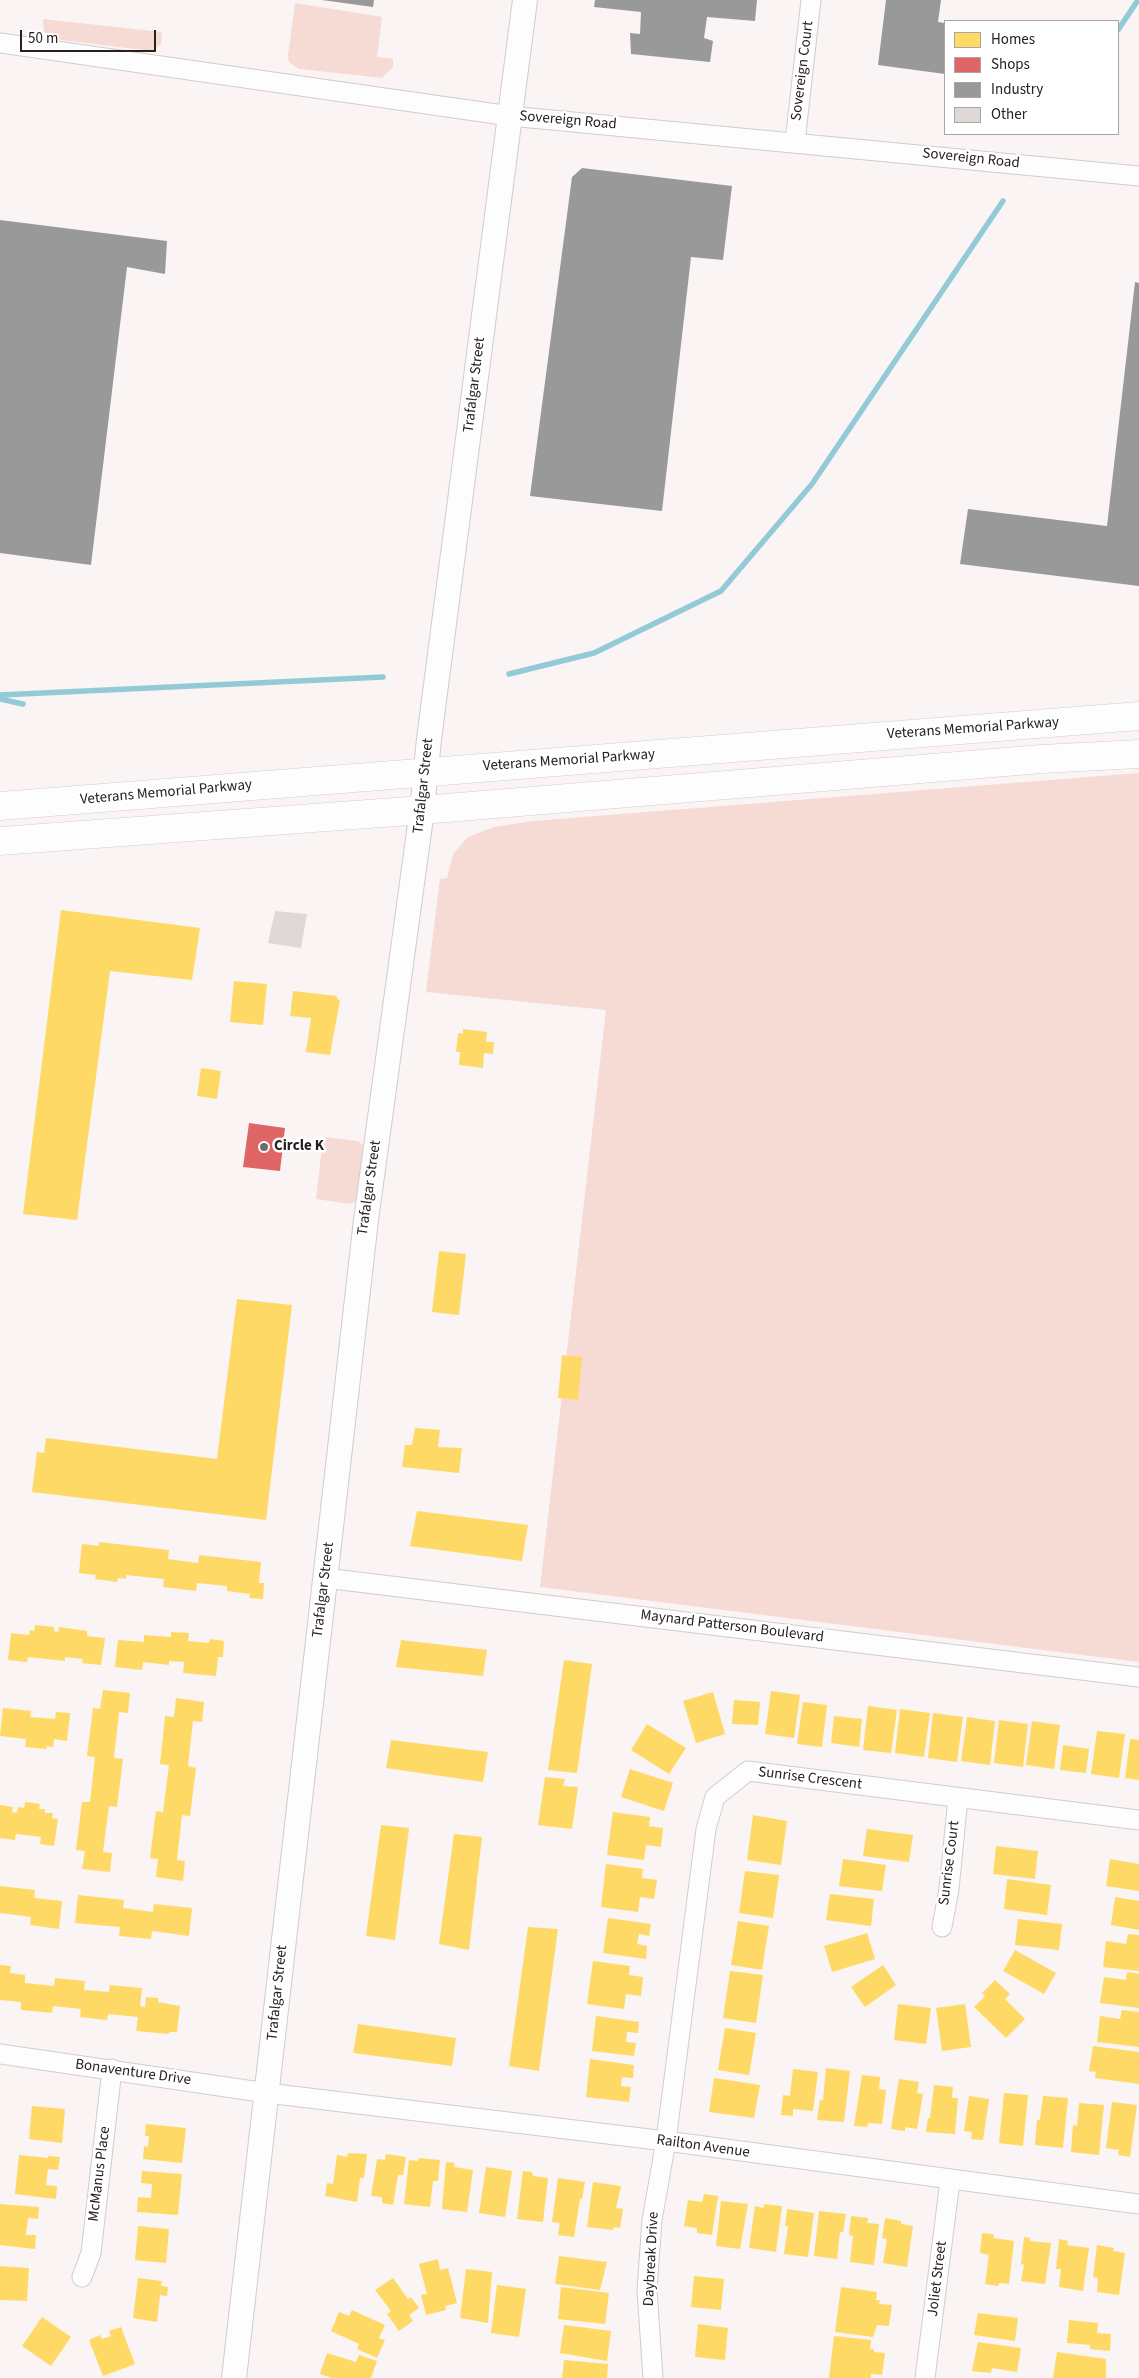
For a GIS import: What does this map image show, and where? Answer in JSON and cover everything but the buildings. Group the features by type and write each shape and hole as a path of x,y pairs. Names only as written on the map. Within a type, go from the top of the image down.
{"highway":[{"name":"Veterans Memorial Parkway","path":"0,806 1139,716"},
{"path":"0,841 422,810 1042,759 1139,754"}],"main road":[{"name":"Trafalgar Street","path":"234,2378 366,1220 422,810 425,772 525,0"}],"street":[{"name":"Sovereign Court","path":"795,142 811,0"},
{"name":"Sovereign Road","path":"0,43 510,116 1139,176"},
{"name":"Maynard Patterson Boulevard","path":"325,1578 1139,1677"},
{"name":"Sunrise Crescent","path":"666,2141 706,1829 715,1797 748,1771 1139,1820"},
{"name":"Sunrise Court","path":"942,1927 949,1889 958,1798"},
{"name":"Bonaventure Drive","path":"0,2054 267,2093"},
{"name":"McManus Place","path":"82,2277 91,2253 112,2069"},
{"name":"Railton Avenue","path":"267,2093 666,2141 950,2181 1139,2204"},
{"name":"Daybreak Drive","path":"653,2378 647,2290 652,2220 666,2141"},
{"name":"Joliet Street","path":"925,2378 950,2181"}],"shaded area":[{"path":"295,3 382,17 377,57 393,59 393,67 382,78 299,69 289,62 288,56"},
{"path":"43,19 162,32 161,44 152,51 53,39 44,32"},
{"path":"1139,773 1139,1662 540,1587 606,1010 426,992 440,879 447,878 453,854 468,837 494,827 533,821"},
{"path":"325,1137 358,1141 364,1146 357,1201 350,1204 316,1199 323,1139"}],"waterway":[{"path":"1119,28 1138,0"},
{"path":"509,674 594,653 721,591 812,484 1003,201"},
{"path":"0,695 383,677"},
{"path":"0,699 23,704"}],"place":[{"name":"Circle K","path":"264,1147"}]}
